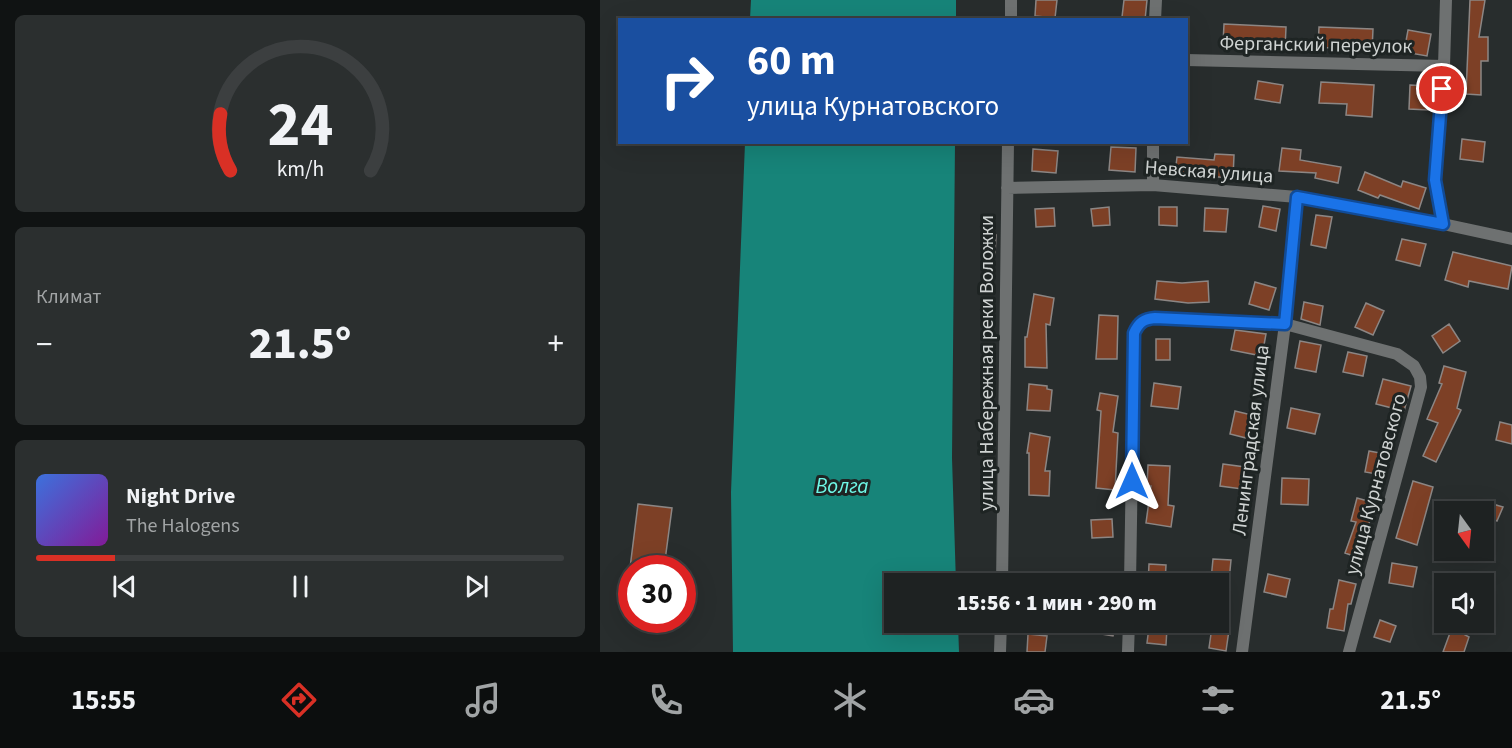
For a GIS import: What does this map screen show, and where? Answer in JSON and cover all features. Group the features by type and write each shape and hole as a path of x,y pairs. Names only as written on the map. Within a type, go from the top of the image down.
{"street":[{"path":"1011,0 1011,18"},
{"path":"1155,18 1156,0"},
{"path":"1443,224 1435,180 1444,66 1446,0"},
{"name":"Ферганский переулок","path":"1188,60 1444,66"},
{"name":"улица Набережная реки Воложки","path":"1002,573 1008,144"},
{"path":"1153,144 1153,185"},
{"name":"Невская улица","path":"1007,188 1153,185 1297,197 1512,239"},
{"name":"Ленинградская улица","path":"1242,652 1285,324 1297,197"},
{"name":"улица Курнатовского","path":"1130,573 1134,333 1141,322 1155,318 1285,324 1397,354 1413,366 1420,377 1421,387 1349,652"},
{"path":"1000,652 1001,633"},
{"path":"1128,652 1129,633"}],"water":[{"path":"751,0 956,0 956,18 750,18"},
{"name":"Волга","path":"745,144 955,144 952,458 956,573 884,573 884,633 958,633 959,652 733,652 731,492"}],"building":[{"path":"1036,0 1057,0 1055,18 1035,16"},
{"path":"1124,0 1147,0 1145,18 1122,17"},
{"path":"1470,0 1485,0 1479,37 1488,37 1488,61 1481,61 1481,95 1466,94"},
{"path":"1224,24 1286,27 1285,50 1223,44"},
{"path":"1319,27 1373,29 1372,51 1318,47"},
{"path":"1408,30 1431,34 1427,56 1404,52"},
{"path":"1258,81 1283,85 1280,103 1255,99"},
{"path":"1321,82 1374,85 1372,117 1346,115 1347,104 1319,103"},
{"path":"1410,85 1429,86 1428,110 1409,109"},
{"path":"1462,139 1485,142 1483,162 1460,159"},
{"path":"1111,147 1136,148 1135,172 1109,170"},
{"path":"1282,148 1301,150 1300,160 1341,167 1338,183 1315,178 1316,173 1279,171"},
{"path":"1033,149 1058,151 1056,173 1032,171"},
{"path":"1215,154 1234,155 1233,178 1175,174 1177,157 1214,160"},
{"path":"1365,172 1401,187 1403,181 1426,188 1419,209 1358,190"},
{"path":"1263,206 1280,209 1276,231 1259,227"},
{"path":"1109,207 1110,225 1093,226 1091,209"},
{"path":"1159,207 1177,207 1177,226 1159,225"},
{"path":"1054,208 1055,226 1036,227 1035,209"},
{"path":"1205,208 1228,209 1226,232 1204,231"},
{"path":"1316,215 1332,217 1326,248 1311,245"},
{"path":"982,235 996,235 995,255 982,255"},
{"path":"1402,239 1426,244 1420,266 1396,260"},
{"path":"1453,252 1512,266 1508,289 1469,281 1468,287 1445,280"},
{"path":"1157,281 1182,283 1208,281 1209,302 1188,303 1155,299"},
{"path":"1255,282 1276,288 1269,310 1249,304"},
{"path":"1034,294 1054,298 1050,325 1046,324 1047,368 1025,367 1025,337 1027,337"},
{"path":"1304,302 1323,306 1320,325 1301,319"},
{"path":"1366,303 1384,311 1373,335 1355,327"},
{"path":"1099,315 1118,316 1117,359 1096,359"},
{"path":"1449,324 1460,341 1443,353 1432,336"},
{"path":"1235,330 1266,334 1262,356 1231,350"},
{"path":"1156,339 1170,339 1170,360 1156,360"},
{"path":"1300,341 1321,345 1316,372 1295,368"},
{"path":"1348,352 1367,356 1363,376 1343,372"},
{"path":"1444,366 1466,372 1457,408 1461,410 1436,462 1423,456 1438,423 1427,419 1442,384 1439,383"},
{"path":"1383,379 1411,386 1404,411 1376,404"},
{"path":"1154,383 1181,387 1178,409 1151,406"},
{"path":"1029,384 1047,386 1047,389 1052,390 1050,411 1027,410"},
{"path":"1100,393 1118,396 1113,432 1118,433 1115,490 1096,488 1101,411 1097,410"},
{"path":"1291,408 1320,414 1315,434 1287,428"},
{"path":"1235,411 1256,416 1250,439 1230,434"},
{"path":"1500,422 1512,425 1512,444 1496,440"},
{"path":"1030,433 1050,437 1045,471 1050,471 1049,496 1029,495 1029,453 1027,453"},
{"path":"1369,451 1386,454 1382,475 1365,472"},
{"path":"1223,464 1245,467 1242,489 1220,486"},
{"path":"1148,465 1170,466 1168,505 1174,506 1171,527 1146,523 1151,486 1147,486"},
{"path":"1282,478 1309,479 1308,505 1281,504"},
{"path":"1413,481 1433,487 1417,545 1396,538"},
{"path":"1357,498 1375,503 1365,537 1369,538 1362,559 1345,553 1356,522 1351,521"},
{"path":"638,504 672,508 666,555 632,555"},
{"path":"1494,504 1503,507 1497,521 1494,520"},
{"path":"1112,519 1113,537 1092,538 1091,520"},
{"path":"1213,559 1231,560 1229,581 1229,573 1212,573"},
{"path":"1392,563 1417,567 1413,587 1389,583"},
{"path":"1149,564 1166,565 1166,573 1149,573"},
{"path":"1268,574 1290,579 1286,597 1264,592"},
{"path":"1339,580 1356,584 1351,604 1348,604 1344,631 1327,628"},
{"path":"1380,620 1396,626 1390,642 1374,637"},
{"path":"1094,633 1114,633 1113,636"},
{"path":"1148,633 1167,633 1166,645 1147,643"},
{"path":"1211,633 1229,633 1226,651 1209,648"},
{"path":"1450,633 1466,633 1465,635 1469,637 1464,652 1443,652"},
{"path":"1028,634 1047,636 1045,652 1027,652"}],"route":[{"path":"1132,481 1134,333 1137,327 1141,322 1155,318 1285,324 1292,226 1297,197 1443,224 1435,180 1442,89"}]}
